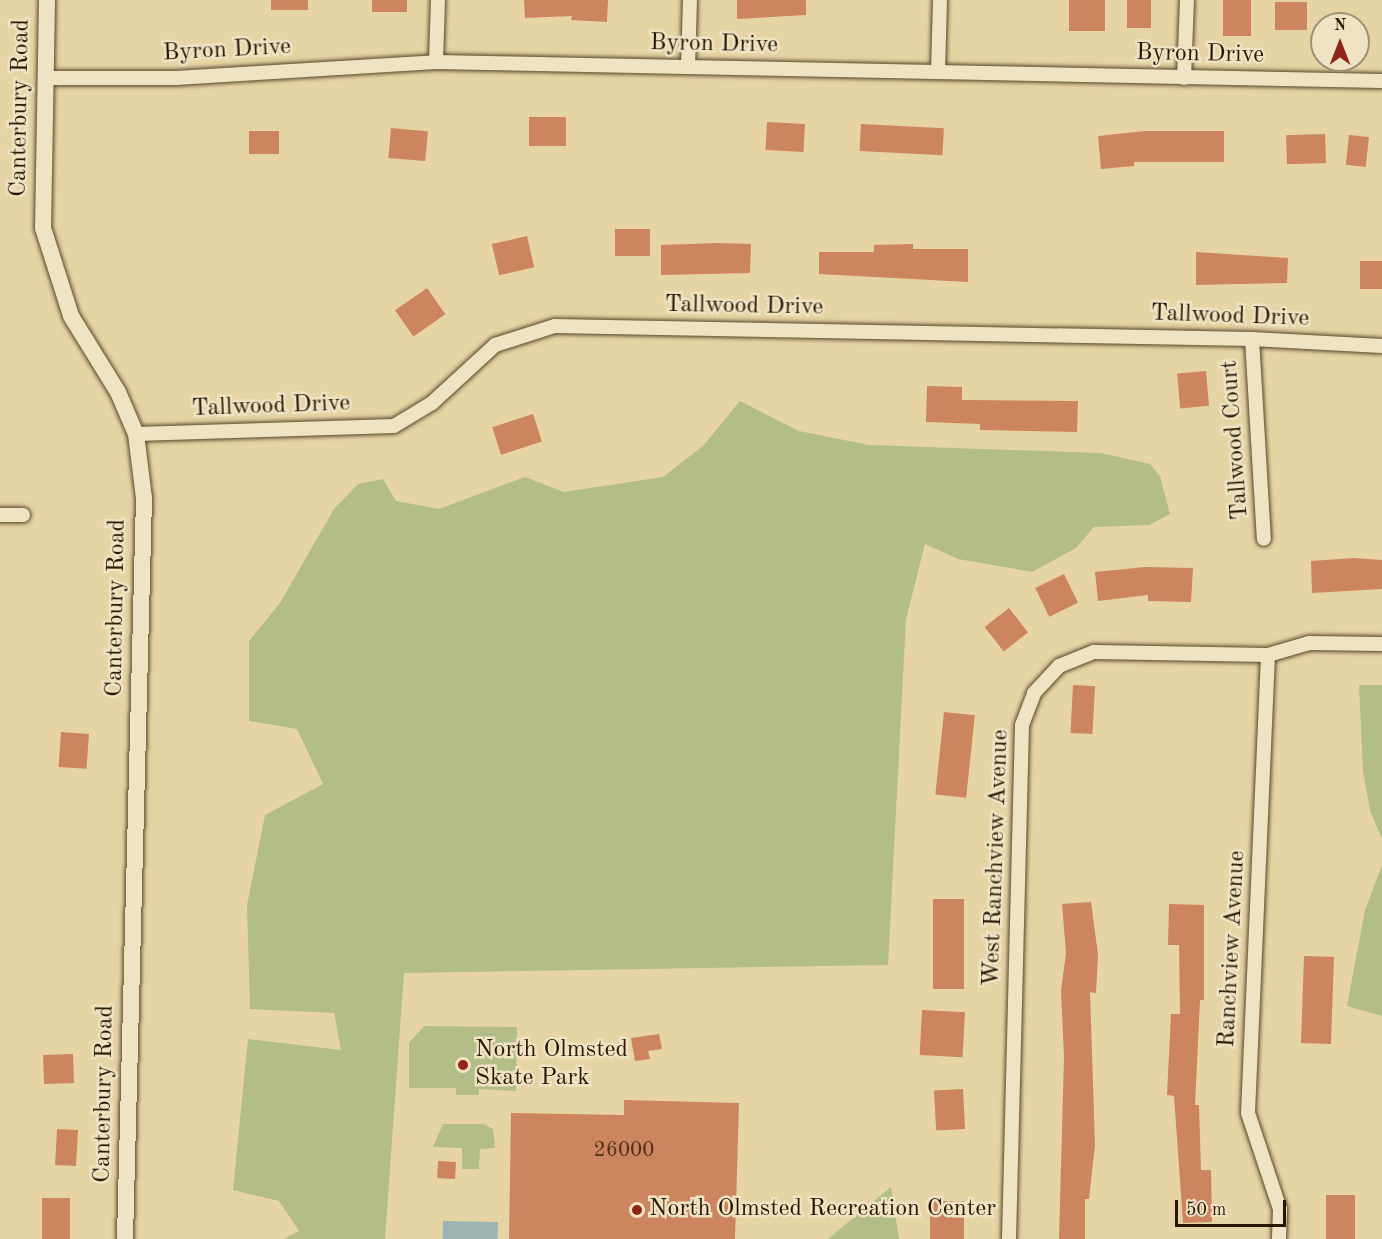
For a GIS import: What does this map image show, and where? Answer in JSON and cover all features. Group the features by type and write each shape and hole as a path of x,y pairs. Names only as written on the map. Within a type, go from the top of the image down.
{"street":[{"name":"Canterbury Road","path":"47,0 43,228 71,316 118,392 136,434 144,498 125,1239"},
{"path":"436,62 438,0"},
{"path":"688,67 690,0"},
{"path":"938,72 940,0"},
{"path":"1184,78 1187,0"},
{"name":"Byron Drive","path":"46,78 176,78 436,62 1382,81"},
{"name":"Tallwood Drive","path":"136,434 394,426 432,403 495,345 555,326 1252,339 1382,346"},
{"name":"Tallwood Court","path":"1252,339 1264,539"},
{"path":"0,515 23,515"},
{"name":"West Ranchview Avenue","path":"1009,1239 1022,725 1034,693 1059,666 1094,652 1268,655 1309,643 1382,644"},
{"name":"Ranchview Avenue","path":"1268,655 1248,1113 1280,1209 1279,1239"}],"green space":[{"path":"740,401 799,431 869,445 1101,453 1150,464 1160,476 1170,514 1149,525 1094,527 1076,548 1032,572 958,559 925,544 906,619 888,965 404,973 385,1239 284,1239 299,1231 279,1201 233,1190 248,1039 341,1050 334,1013 250,1009 247,905 265,815 323,784 297,729 249,721 249,641 280,603 334,509 358,484 383,479 396,501 439,509 525,477 564,492 663,477 704,445"},
{"path":"1359,685 1382,685 1382,839 1370,811 1363,771"},
{"path":"1382,865 1382,1016 1347,1006 1365,910"},
{"name":"North Olmsted Skate Park","path":"424,1026 517,1027 516,1091 479,1089 479,1095 456,1095 456,1088 409,1088 409,1043"},
{"path":"443,1124 484,1124 493,1129 495,1148 480,1149 479,1169 462,1169 462,1148 433,1147"},
{"path":"891,1187 899,1239 828,1239"}],"water":[{"path":"443,1221 498,1222 498,1239 443,1239"}],"building":[{"path":"271,0 308,0 308,10 271,10"},
{"path":"372,0 407,0 407,12 372,12"},
{"path":"524,0 608,0 607,22 571,20 572,16 525,18"},
{"path":"737,0 806,0 806,15 737,19"},
{"path":"1069,0 1105,0 1105,31 1069,31"},
{"path":"1127,0 1151,0 1151,28 1127,28"},
{"path":"1223,0 1251,0 1251,36 1223,36"},
{"path":"1275,2 1307,2 1307,30 1275,30"},
{"path":"529,117 566,117 566,146 529,146"},
{"path":"767,122 805,124 803,152 766,150"},
{"path":"861,124 944,128 942,155 860,151"},
{"path":"391,128 428,131 425,161 388,158"},
{"path":"249,131 279,131 279,154 249,154"},
{"path":"1145,131 1224,131 1224,162 1134,162 1134,166 1101,169 1098,136"},
{"path":"1325,134 1326,163 1287,164 1286,135"},
{"path":"1349,135 1369,137 1366,167 1346,165"},
{"path":"615,229 650,229 650,256 615,256"},
{"path":"527,236 534,267 499,275 492,244"},
{"path":"751,244 750,273 661,275 661,245"},
{"path":"913,244 913,249 968,249 968,282 819,274 819,252 874,252 874,245"},
{"path":"1196,252 1288,258 1287,283 1196,285"},
{"path":"1360,261 1382,261 1382,289 1360,289"},
{"path":"427,288 445,314 413,337 395,310"},
{"path":"1206,371 1209,406 1180,408 1177,374"},
{"path":"927,386 962,387 962,400 1078,401 1077,432 980,430 980,424 926,422"},
{"path":"533,414 542,442 501,455 492,427"},
{"path":"1354,558 1382,560 1382,589 1312,593 1311,561"},
{"path":"1145,567 1193,568 1191,602 1148,601 1148,595 1098,601 1095,572"},
{"path":"1064,574 1078,603 1049,617 1035,588"},
{"path":"1009,608 1028,632 1004,652 985,627"},
{"path":"1073,685 1095,686 1092,734 1070,733"},
{"path":"944,712 975,715 966,798 935,795"},
{"path":"61,732 89,734 86,769 59,767"},
{"path":"933,899 964,899 964,989 933,989"},
{"path":"1091,902 1098,954 1096,993 1090,992 1095,1145 1089,1199 1085,1199 1085,1239 1059,1239 1064,1057 1061,991 1066,953 1062,904"},
{"path":"1169,904 1204,905 1204,1000 1200,1000 1195,1105 1199,1105 1201,1170 1211,1170 1212,1222 1183,1223 1174,1096 1167,1095 1171,1014 1180,1014 1179,945 1168,945"},
{"path":"1304,956 1334,957 1331,1044 1301,1043"},
{"path":"922,1010 965,1012 963,1057 920,1055"},
{"path":"659,1034 662,1049 648,1051 650,1059 635,1061 631,1038"},
{"path":"73,1054 74,1083 44,1084 43,1055"},
{"path":"963,1089 965,1129 936,1130 934,1091"},
{"path":"624,1100 739,1103 735,1239 509,1239 511,1113 624,1115"},
{"path":"57,1129 78,1130 76,1166 55,1165"},
{"path":"438,1161 456,1162 455,1179 437,1178"},
{"path":"1326,1195 1355,1195 1355,1239 1326,1239"},
{"path":"42,1198 70,1198 70,1239 42,1239"},
{"path":"930,1201 964,1201 964,1239 930,1239"}],"place":[{"name":"North Olmsted Skate Park","path":"463,1065"},
{"name":"North Olmsted Recreation Center","path":"637,1210"}]}
